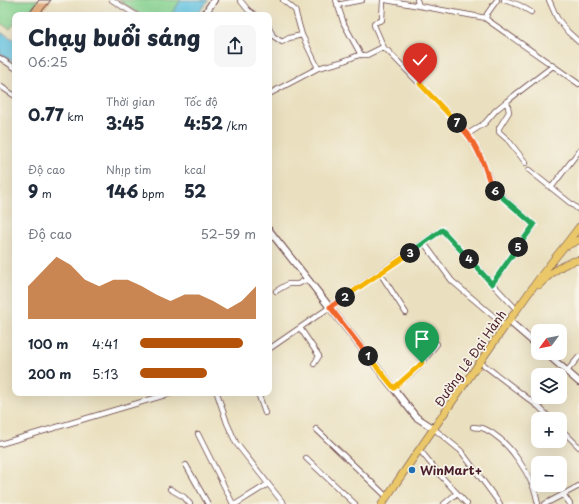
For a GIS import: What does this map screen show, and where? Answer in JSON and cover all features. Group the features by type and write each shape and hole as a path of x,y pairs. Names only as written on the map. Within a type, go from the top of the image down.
{"main road":[{"name":"Đường Lê Đại Hành","path":"382,504 433,428 517,310 579,227"},
{"path":"557,256 570,244 579,240"},
{"path":"524,301 552,274 572,261 579,260"}],"street":[{"path":"112,0 131,12"},
{"path":"206,12 214,0"},
{"path":"240,0 251,12"},
{"path":"283,0 294,10 302,35 318,68"},
{"path":"361,54 344,24 336,2 362,0"},
{"path":"492,284 534,225 493,188 477,149 468,134 384,48 374,23 382,20 385,0 486,18 579,84"},
{"path":"417,0 419,6"},
{"path":"486,18 497,0"},
{"path":"504,0 519,5 531,12"},
{"path":"549,0 557,18 568,32 578,40"},
{"path":"272,34 282,42 289,38 302,35"},
{"path":"272,92 318,68 342,62 361,54 367,55 384,48"},
{"path":"0,58 12,66"},
{"path":"468,134 485,123 496,110 553,66"},
{"path":"0,86 12,94"},
{"path":"507,101 509,112 499,132 508,140 526,163"},
{"path":"551,188 579,151"},
{"path":"529,170 579,210"},
{"path":"272,347 442,230 517,310"},
{"path":"272,234 416,417 433,428 460,451 500,504"},
{"path":"424,243 452,281 531,341"},
{"path":"380,273 406,313"},
{"path":"276,291 288,284 298,284 308,278"},
{"path":"300,328 319,356 314,364"},
{"path":"394,388 418,368 437,344"},
{"path":"579,357 567,371 579,382"},
{"path":"554,360 564,368"},
{"path":"480,362 544,412"},
{"path":"0,444 162,396"},
{"path":"218,396 236,443 284,504"},
{"path":"259,396 265,413"},
{"path":"473,427 487,430 514,454 535,492 538,504"},
{"path":"316,430 386,498"},
{"path":"198,434 235,504 268,484"},
{"path":"567,435 579,447"},
{"path":"419,449 467,504"},
{"path":"306,458 355,504"},
{"path":"186,466 208,504"},
{"path":"545,504 579,486"},
{"path":"170,489 184,497 190,504"},
{"path":"444,504 457,493"},
{"path":"563,494 570,504"}],"green space":[{"path":"0,0 38,0 29,12 12,12 12,26 10,29 0,23"},
{"path":"119,0 181,0 173,12 137,12"}],"water":[{"path":"181,0 208,0 199,12 173,12"},
{"path":"0,32 12,38 12,61 0,53"}],"building":[{"path":"39,0 51,0 41,12 30,12"}],"place":[{"name":"WinMart+","path":"412,470"}],"route":[{"path":"420,84 471,138 494,189 534,225 492,284 442,230 330,307 394,388 422,363"}]}
